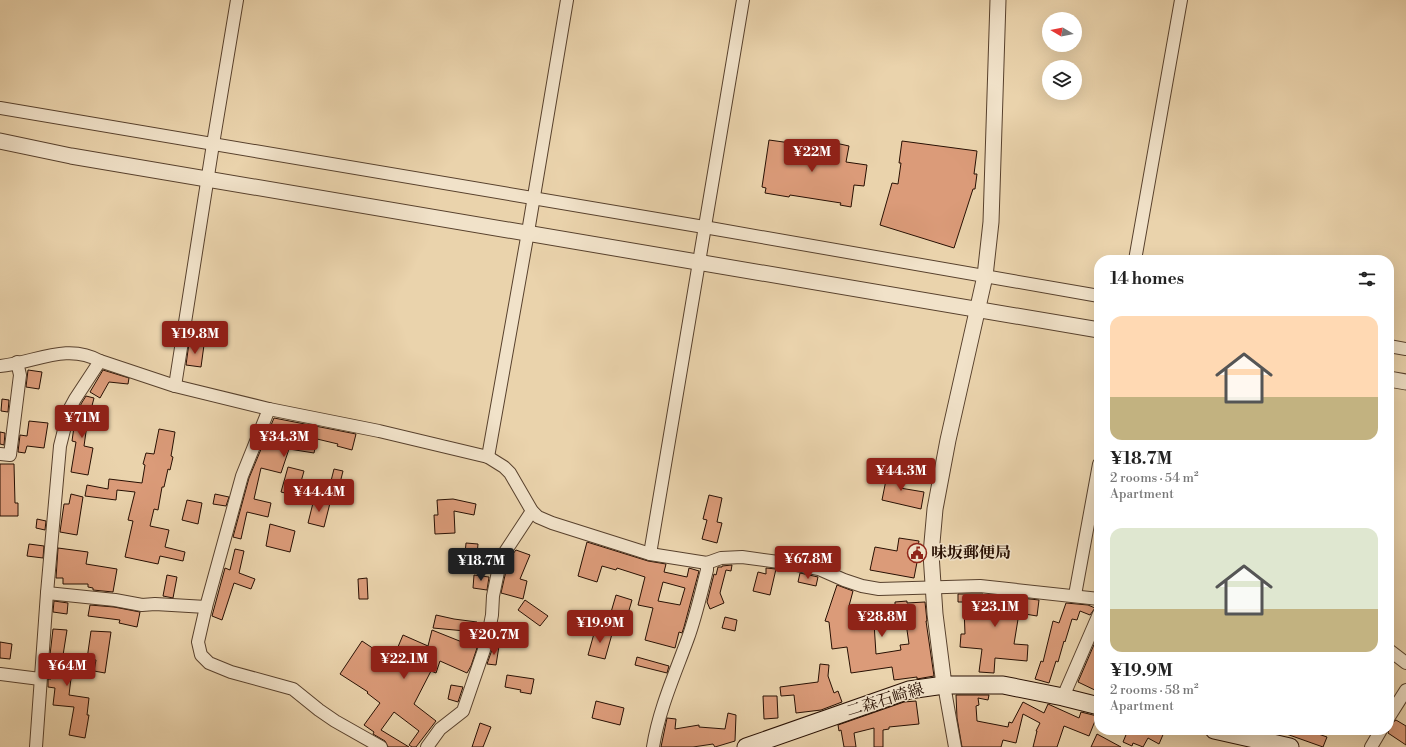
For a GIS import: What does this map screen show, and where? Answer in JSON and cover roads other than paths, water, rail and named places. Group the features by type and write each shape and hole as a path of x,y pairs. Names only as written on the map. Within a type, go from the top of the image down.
{"main road":[{"name":"二森石崎線","path":"746,747 909,690 944,685 1003,685 1094,705"},
{"path":"1238,735 1290,747"}],"street":[{"path":"176,386 213,144 237,0"},
{"path":"488,457 534,199 567,0"},
{"path":"650,554 743,0"},
{"path":"955,747 944,685 933,587 931,554 935,509 948,440 979,309 985,276 991,222 998,0"},
{"path":"1136,255 1181,0"},
{"path":"0,108 704,227 1094,295"},
{"path":"0,141 71,156 528,232 1094,329"},
{"path":"1394,347 1406,349"},
{"path":"0,366 44,356 82,353 91,355 100,361 176,386 269,409 379,431 488,457 504,467 510,473 532,512 538,517 552,523 650,554 707,563 722,558 751,557 819,569 844,580 862,586 879,589 980,586 1094,598"},
{"path":"36,747 40,678 60,446 69,410 75,398 100,361"},
{"path":"0,454 10,455 20,375 18,362"},
{"path":"1394,380 1406,382"},
{"path":"269,409 242,476 206,607 198,642 201,655 209,663 231,672 293,689 335,721 381,747"},
{"path":"1075,595 1094,491"},
{"path":"427,747 440,729 463,711 487,641 492,614 493,596 500,562 532,512"},
{"path":"653,747 658,722 664,703 695,620 707,570 707,563"},
{"path":"47,593 115,600 142,606 155,604 206,607"},
{"path":"1063,697 1094,626"},
{"path":"1394,654 1406,663"},
{"path":"0,674 40,678"},
{"path":"1394,709 1406,690"},
{"path":"1370,747 1378,735"}],"place":[{"name":"味坂郵便局","path":"917,553"}]}
